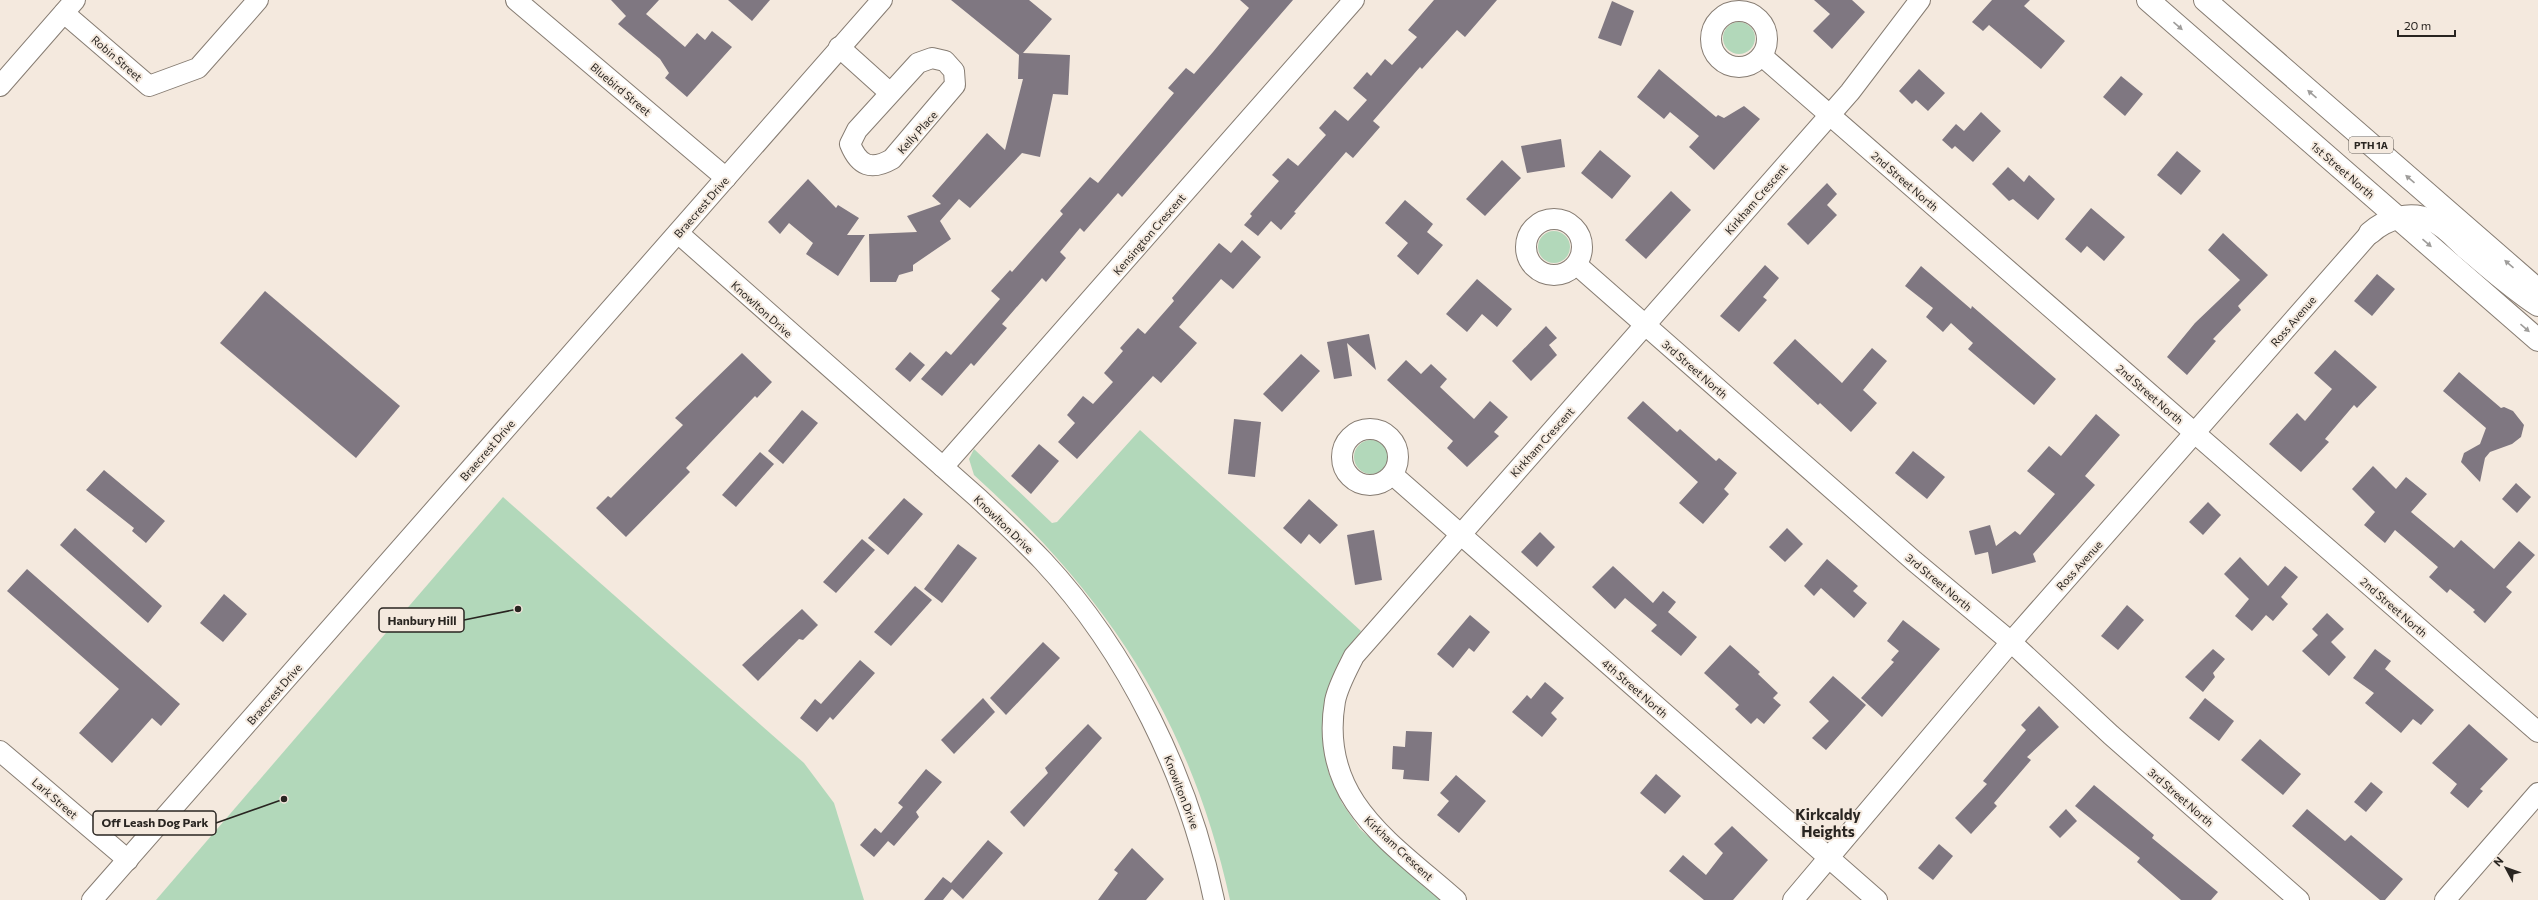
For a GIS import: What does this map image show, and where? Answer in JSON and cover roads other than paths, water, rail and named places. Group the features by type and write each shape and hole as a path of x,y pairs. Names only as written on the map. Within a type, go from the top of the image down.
{"main road":[{"name":"1st Street North","path":"2148,0 2538,340"},
{"path":"2198,0 2211,6"},
{"name":"PTH 1A","path":"2211,6 2538,290"},
{"path":"2357,182 2378,208 2378,219 2370,233"},
{"path":"2370,233 2384,222 2397,218 2414,217 2434,221 2521,294 2538,305"}],"street":[{"name":"Robin Street","path":"69,6 149,86 198,68 258,0"},
{"name":"Bluebird Street","path":"516,0 726,178"},
{"name":"Braecrest Drive","path":"92,900 678,233 839,47 882,0"},
{"name":"Kensington Crescent","path":"943,467 1354,0"},
{"name":"Kirkham Crescent","path":"1456,900 1373,826 1357,809 1345,788 1335,758 1333,728 1335,700 1354,656 1829,115 1879,56 1920,0"},
{"path":"0,86 69,6"},
{"path":"839,47 890,92"},
{"name":"2nd Street North","path":"1762,56 2538,732"},
{"name":"Kelly Place","path":"932,58 945,61 954,71 955,85 948,97 892,159 881,166 866,165 855,156 850,144 857,130 890,92 918,63 932,58"},
{"name":"Knowlton Drive","path":"678,233 943,467 1043,562 1070,592 1114,656 1151,719 1176,771 1193,817 1214,900"},
{"name":"Ross Avenue","path":"1793,900 2011,642 2370,233"},
{"name":"3rd Street North","path":"1577,265 1914,561 2011,642 2111,735 2299,900"},
{"name":"4th Street North","path":"1393,475 1877,900"},
{"name":"Lark Street","path":"0,751 128,860"},
{"path":"2445,900 2538,793"}],"place":[{"name":"Hanbury Hill","path":"518,609"},
{"name":"Off Leash Dog Park","path":"284,799"}],"district":[{"name":"Kirkcaldy Heights","path":"1828,822"}]}
